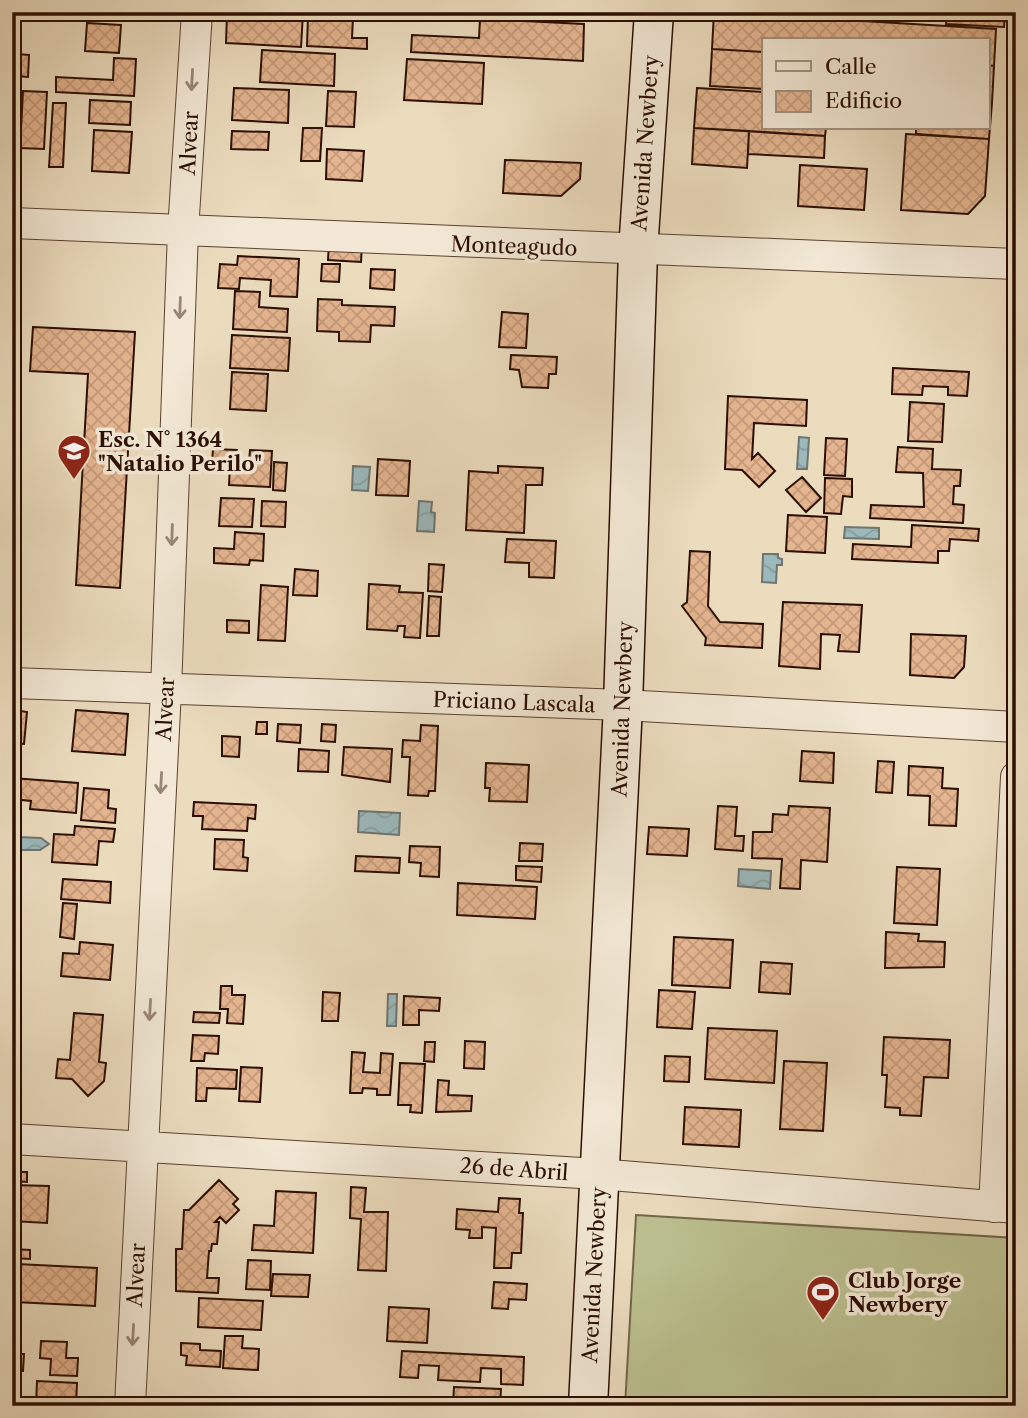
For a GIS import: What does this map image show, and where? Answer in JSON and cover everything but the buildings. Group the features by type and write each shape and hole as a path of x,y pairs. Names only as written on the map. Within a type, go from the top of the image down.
{"main road":[{"name":"Avenida Newbery","path":"588,1406 623,705 638,251 654,12"}],"street":[{"name":"Alvear","path":"130,1406 166,690 183,231 197,12"},
{"name":"Monteagudo","path":"12,223 638,251 1016,264"},
{"name":"Priciano Lascala","path":"12,683 623,705 1016,727"},
{"path":"1005,1207 1016,777"},
{"name":"26 de Abril","path":"12,1139 598,1174 1005,1207"}],"green space":[{"name":"Club Jorge Newbery","path":"636,1215 1016,1238 1016,1406 625,1406"}],"water":[{"path":"799,437 809,438 807,469 797,469"},
{"path":"353,466 370,467 368,491 352,490"},
{"path":"419,501 432,502 431,512 435,513 434,532 417,531"},
{"path":"845,527 879,528 879,539 844,538"},
{"path":"763,554 778,554 778,558 782,559 782,565 777,565 776,583 762,582"},
{"path":"359,811 400,813 399,835 358,832"},
{"path":"17,837 41,838 49,844 40,850 16,850"},
{"path":"739,869 771,871 770,889 738,886"},
{"path":"388,994 397,994 396,1026 387,1026"}],"place":[{"name":"Esc. N° 1364 \"Natalio Perilo\"","path":"74,481"},
{"name":"Club Jorge Newbery","path":"823,1322"}]}
